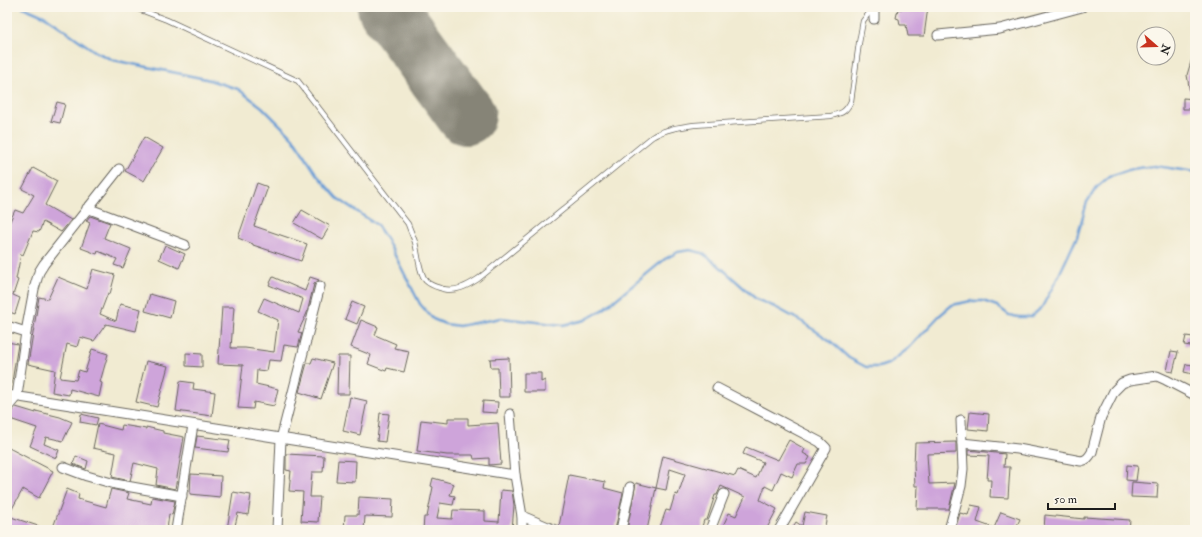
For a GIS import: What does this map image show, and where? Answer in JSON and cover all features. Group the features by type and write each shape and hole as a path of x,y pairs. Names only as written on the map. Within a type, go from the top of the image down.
{"street":[{"path":"938,35 1000,30 1082,7"},
{"path":"7,408 17,396 26,332 34,289 39,272 87,208 119,169"},
{"path":"87,208 185,245"},
{"path":"277,530 281,439 320,286"},
{"path":"7,326 26,332"},
{"path":"962,442 1018,449 1081,461 1085,460 1092,452 1101,417 1114,391 1122,384 1130,380 1157,376 1195,395"},
{"path":"717,388 820,442 826,448 779,530"},
{"path":"7,395 514,475"},
{"path":"510,414 514,475 522,516 522,530"},
{"path":"949,530 961,486 963,469 961,420"},
{"path":"176,530 193,425"},
{"path":"63,467 115,484 182,496"},
{"path":"622,530 630,487"},
{"path":"710,530 724,494"},
{"path":"522,516 555,530"}],"lane":[{"path":"133,7 166,20 298,81 408,224 414,240 422,273 426,280 433,286 446,290 457,290 478,279 652,136 661,131 694,125 831,116 843,113 848,108 851,101 858,43 863,21 869,13 874,12"}],"building":[{"path":"902,7 928,7 924,36 908,36 906,25 900,25 899,19 896,18 898,9 902,9"},
{"path":"1193,55 1195,55 1195,98 1191,98 1187,75"},
{"path":"1183,98 1195,99 1195,109 1183,109"},
{"path":"57,102 65,104 60,123 51,121"},
{"path":"144,137 163,148 144,181 125,171"},
{"path":"33,168 57,181 45,205 71,220 61,232 43,222 39,232 33,231 23,255 21,254 16,279 18,280 13,295 20,298 15,314 7,311 7,228 15,210 23,213 34,195 22,189"},
{"path":"257,183 268,187 254,226 307,244 301,261 253,245 238,238"},
{"path":"302,210 330,226 322,239 294,223"},
{"path":"90,216 110,223 104,238 131,249 123,268 114,265 117,259 98,251 97,254 81,248 90,223 86,221"},
{"path":"165,245 185,254 179,268 159,259"},
{"path":"93,269 115,275 110,294 108,293 100,314 116,321 120,304 141,309 136,331 106,324 94,341 80,337 77,347 67,344 60,378 76,380 79,370 85,372 92,349 108,354 100,382 102,383 99,397 70,389 69,395 52,392 55,370 28,364 39,297 48,299 58,277 87,289"},
{"path":"273,277 305,291 310,277 319,280 314,284 307,313 298,332 302,333 298,347 284,345 281,361 269,360 267,371 257,370 256,384 278,389 274,406 254,402 253,409 238,408 243,365 218,364 222,307 234,307 231,348 245,348 274,352 278,320 258,311 264,298 299,313 303,299 269,285"},
{"path":"150,294 174,301 170,318 145,311"},
{"path":"352,302 364,307 357,324 345,319"},
{"path":"361,320 378,327 375,335 396,344 394,348 409,351 404,372 387,368 386,371 368,364 371,355 351,347"},
{"path":"1186,336 1193,337 1191,346 1184,345"},
{"path":"7,342 18,344 11,388 7,388"},
{"path":"1171,351 1178,352 1173,372 1167,371"},
{"path":"186,353 202,354 202,367 186,366"},
{"path":"338,356 350,356 349,394 337,394"},
{"path":"313,358 333,363 321,399 299,392 307,363 311,363"},
{"path":"509,358 510,397 499,397 498,368 491,368 490,359"},
{"path":"146,361 168,366 157,407 136,402"},
{"path":"1186,364 1194,365 1193,374 1184,372"},
{"path":"524,373 541,373 541,382 545,380 545,392 524,392"},
{"path":"180,381 194,383 193,389 215,392 212,416 176,411"},
{"path":"350,397 367,401 360,435 343,431"},
{"path":"483,401 498,402 497,413 482,412"},
{"path":"16,407 36,413 36,411 60,417 72,422 63,441 46,437 44,444 59,450 56,458 30,446 37,428 10,419 12,411"},
{"path":"970,412 989,414 988,431 968,429"},
{"path":"380,413 389,414 385,442 377,441"},
{"path":"81,414 98,418 96,425 80,422"},
{"path":"448,418 468,418 468,425 498,423 501,464 489,465 489,458 474,459 473,455 447,455 417,451 421,420 448,423"},
{"path":"98,424 121,430 122,425 146,429 146,427 163,431 163,433 184,437 175,489 156,485 158,469 134,463 130,481 112,477 116,453 93,448"},
{"path":"197,436 230,440 228,452 195,448"},
{"path":"789,440 805,449 803,453 810,457 806,464 798,464 792,477 781,472 773,490 765,486 760,500 777,509 766,530 721,530 729,513 736,516 745,497 721,486 717,495 715,495 707,520 704,520 701,530 669,530 660,527 666,510 670,511 675,494 678,495 685,474 670,469 666,490 656,488 663,456 735,476 738,470 756,478 763,462 743,454 746,447 778,460"},
{"path":"956,442 956,453 927,454 929,484 955,483 949,509 917,509 918,486 915,486 915,443"},
{"path":"7,447 53,471 39,498 23,489 8,516 47,530 7,530"},
{"path":"968,450 1005,454 1004,467 1010,467 1008,498 990,497 991,480 987,480 989,456 968,455"},
{"path":"286,454 324,456 323,472 312,472 310,497 320,497 318,522 301,521 303,492 289,491 291,471 286,470"},
{"path":"76,456 88,461 86,469 73,464"},
{"path":"338,460 356,461 355,482 336,481"},
{"path":"1127,465 1138,466 1136,481 1126,480"},
{"path":"191,474 221,476 220,497 190,494"},
{"path":"569,475 605,482 604,488 623,493 615,530 561,530 559,526"},
{"path":"433,478 454,484 450,495 455,496 453,505 440,503 437,518 452,519 453,510 485,511 485,521 499,522 501,490 512,491 514,505 512,530 423,530 424,517 427,517 433,487 431,486"},
{"path":"1132,482 1158,484 1157,498 1131,497"},
{"path":"636,483 656,488 647,530 627,530"},
{"path":"67,489 79,494 78,499 106,507 111,489 129,493 127,499 151,504 152,497 175,501 172,515 169,514 167,530 52,530"},
{"path":"233,492 251,495 248,515 238,513 234,530 227,530"},
{"path":"359,497 393,499 392,517 365,516 364,530 344,530 345,515 358,515"},
{"path":"971,505 981,507 977,522 994,528 1001,512 1020,519 1015,530 955,530 960,513 968,515"},
{"path":"805,512 827,516 824,530 791,530 796,522 802,526"},
{"path":"1045,515 1084,519 1084,517 1130,520 1129,530 1044,530"}],"waterway":[{"path":"23,7 46,17 96,52 113,60 206,79 238,89 262,107 293,138 317,175 337,198 377,225 387,240 420,304 433,319 445,324 459,326 501,318 563,325 585,320 604,309 665,259 678,252 690,250 702,253 717,264 756,299 801,321 829,340 849,358 866,367 879,367 888,364 909,348 939,316 952,305 971,301 983,301 997,306 1009,315 1031,317 1042,307 1058,277 1077,237 1087,202 1097,187 1110,176 1131,169 1155,166 1195,172"}],"runway":[{"path":"387,7 466,115"}]}
